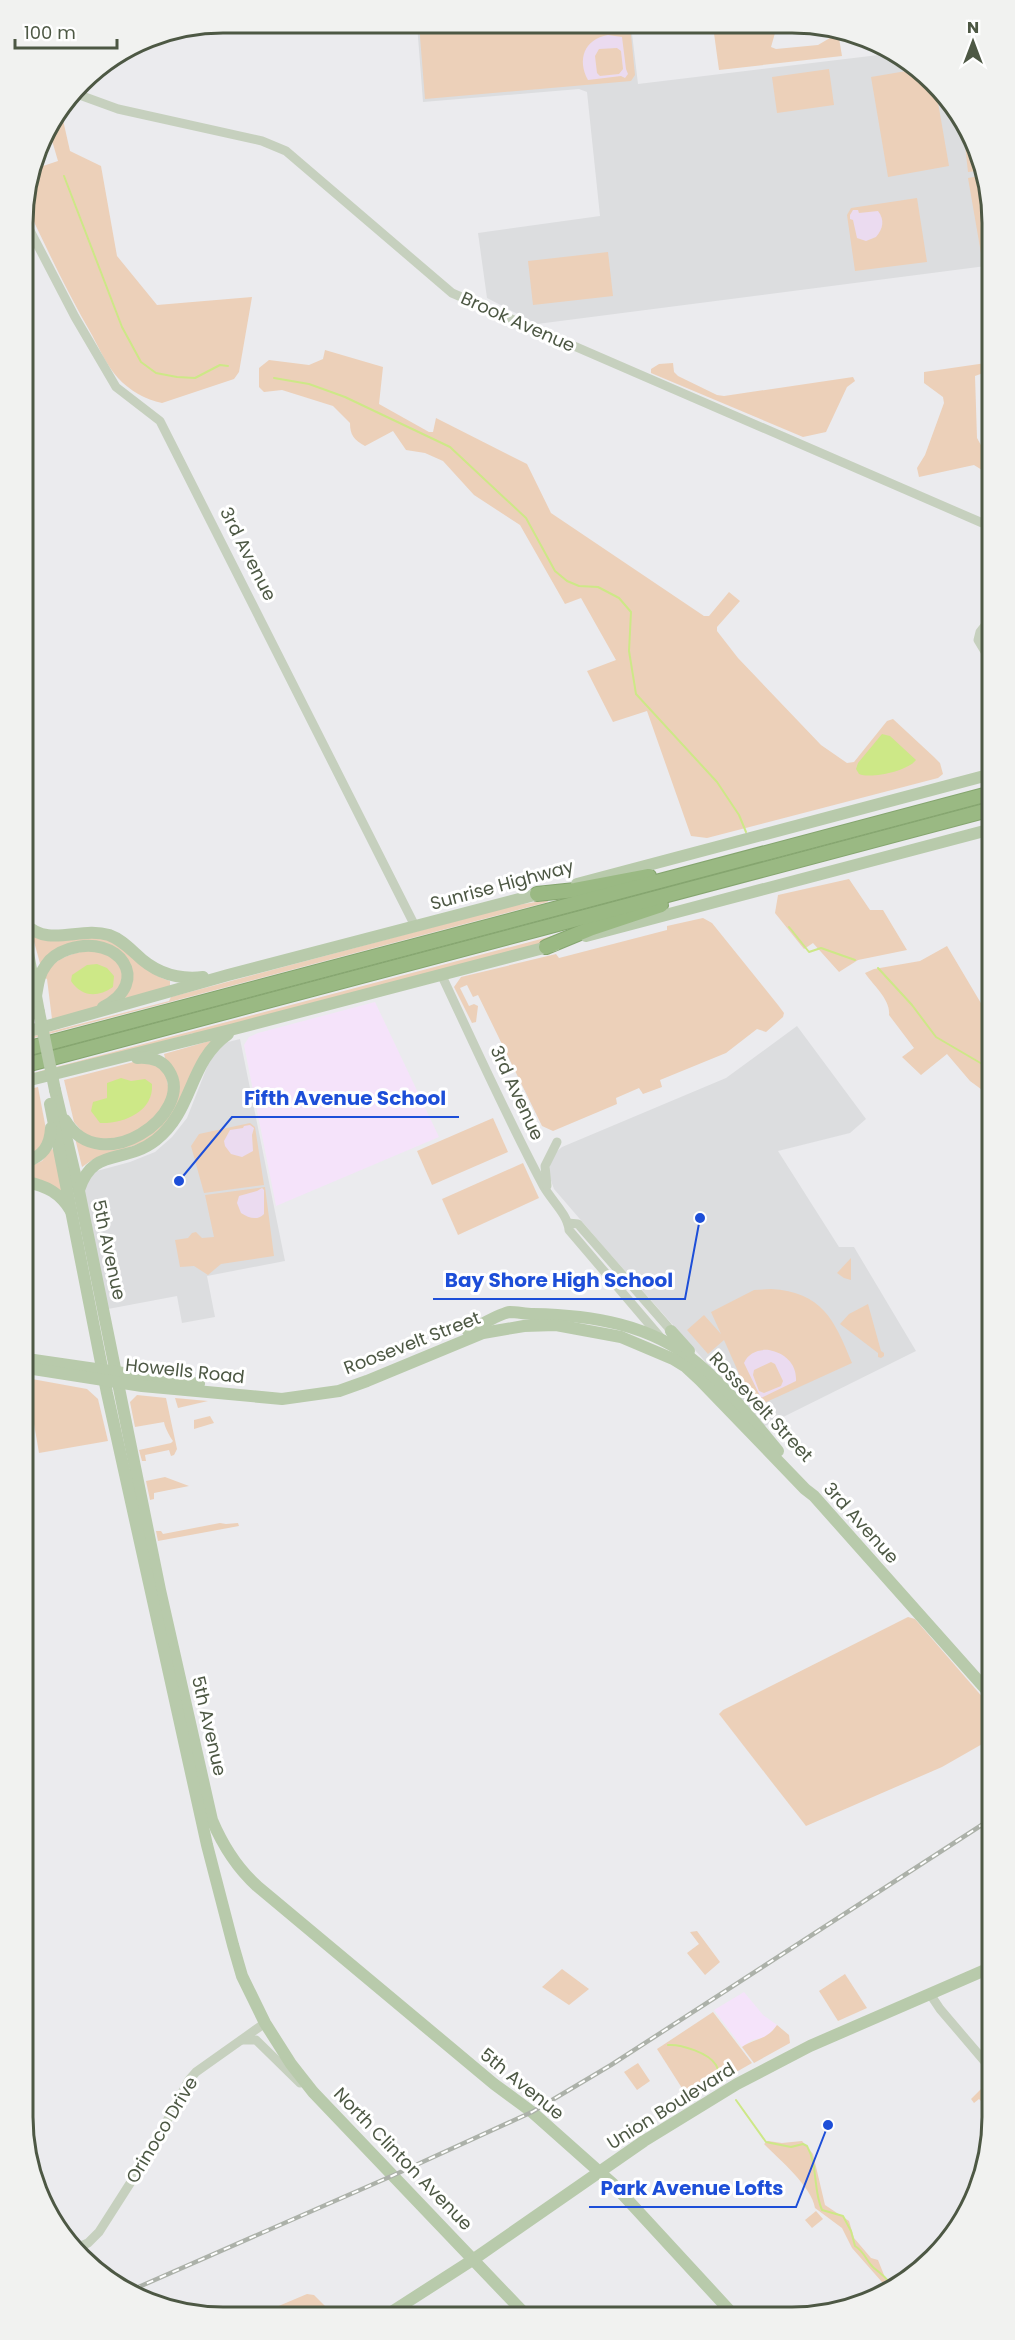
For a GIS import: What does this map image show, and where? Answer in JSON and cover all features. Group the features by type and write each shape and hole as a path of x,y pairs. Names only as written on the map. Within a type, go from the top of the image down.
{"highway":[{"name":"Sunrise Highway","path":"33,1047 982,795"},
{"path":"33,1063 982,812"},
{"path":"537,894 575,890 666,872 728,863"},
{"path":"546,947 592,928 698,894 748,874"}],"main road":[{"name":"Sunrise Highway","path":"33,1030 228,975 982,777"},
{"path":"33,1079 234,1029 982,832"},
{"path":"33,930 49,936 85,932 111,936 124,943 150,966 171,975 191,978 228,975"},
{"path":"33,992 41,972 55,956 84,946 102,946 112,950 122,959 125,966 127,977 125,987 115,1000 84,1017"},
{"path":"33,1005 35,1013"},
{"name":"5th Avenue","path":"33,1007 51,1091 79,1191 110,1376 207,1845 242,1976 265,2023"},
{"path":"79,1191 85,1173 94,1164 139,1150 165,1131 182,1108 208,1050 234,1029"},
{"path":"56,1111 75,1134 83,1140 96,1144 126,1141 139,1135 156,1122 173,1096 174,1084 170,1072 152,1058 114,1058"},
{"path":"33,1159 48,1146 56,1111"},
{"name":"5th Avenue","path":"56,1111 74,1216 212,1821 231,1858 257,1886 494,2084 532,2112 613,2184 726,2307"},
{"path":"33,1183 57,1193 74,1216"},
{"name":"Roosevelt Street","path":"338,1388 367,1381 483,1333 524,1326 556,1325 669,1346 700,1380"},
{"name":"Rossevelt Street","path":"669,1346 696,1362 717,1381 809,1486 814,1496"},
{"name":"Howells Road","path":"33,1360 110,1376"},
{"name":"Howells Road","path":"33,1369 110,1376 282,1399 338,1388"},
{"name":"3rd Avenue","path":"700,1380 814,1496 982,1685"},
{"name":"Union Boulevard","path":"399,2307 474,2259 644,2141 741,2082 810,2046 982,1971"},
{"name":"North Clinton Avenue","path":"265,2023 291,2064 313,2091 519,2307"}],"street":[{"name":"Brook Avenue","path":"82,96 118,109 262,141 286,151 452,293 982,523"},
{"name":"3rd Avenue","path":"33,236 75,317 116,387 160,421 415,926"},
{"path":"982,629 978,640 982,647"},
{"name":"3rd Avenue","path":"441,974 527,1155 548,1195 568,1223 568,1230 669,1346"},
{"path":"548,1195 545,1166 557,1142"},
{"name":"3rd Avenue","path":"568,1223 578,1224 634,1289 669,1346"},
{"path":"626,1298 634,1289"},
{"path":"930,1994 947,2018 982,2058"},
{"name":"Orinoco Drive","path":"83,2245 99,2232 152,2150 189,2080 196,2072 265,2023"},
{"path":"240,2041 249,2038 256,2040 300,2082 313,2091"}],"shaded area":[{"path":"418,33 632,33 638,84 879,55 898,65 935,98 957,128 968,150 976,174 980,198 982,267 537,324 487,298 478,233 600,216 587,92 579,89 423,102"},
{"path":"420,33 631,33 635,75 631,81 425,99"},
{"path":"714,33 775,33 771,47 776,49 818,45 831,37 839,40 842,56 719,70"},
{"path":"829,69 834,105 777,113 772,77"},
{"path":"906,71 938,101 949,166 888,177 871,77"},
{"path":"63,120 70,151 101,166 117,256 157,305 252,297 239,372 234,379 162,403 144,397 118,378 104,358 65,286 33,220 42,166 58,161 52,141"},
{"path":"965,144 975,171 968,172"},
{"path":"976,177 982,223 982,259 968,178"},
{"path":"917,198 927,262 855,271 847,215 851,208"},
{"path":"608,252 613,296 533,305 528,261"},
{"path":"325,350 383,367 379,404 429,432 433,432 436,418 527,464 551,513 704,616 709,616 729,592 740,601 717,627 717,631 738,658 821,745 847,763 854,762 887,721 893,719 940,763 943,774 938,778 707,838 691,836 647,711 613,722 587,671 616,660 581,598 565,604 520,525 474,495 443,461 425,453 406,450 393,431 365,446 353,437 350,423 333,406 282,390 264,392 259,387 259,368 269,360 309,365 323,359"},
{"path":"673,363 674,372 678,376 717,395 724,396 853,377 855,381 847,387 826,432 803,437 651,373 651,369 659,364"},
{"path":"982,364 982,373 975,376 977,438 982,447 982,470 974,465 919,477 917,468 925,455 944,403 943,397 924,383 924,372"},
{"path":"882,734 890,736 916,760 905,768 889,773 859,774 856,769 858,763"},
{"path":"849,879 870,910 883,910 907,950 858,960 839,972 813,943 804,949 775,913 778,895"},
{"path":"547,900 548,902 33,1038 33,1036 169,1001 171,997 512,906"},
{"path":"703,918 712,923 778,1005 784,1013 783,1017 766,1032 757,1029 726,1053 660,1080 662,1087 643,1094 639,1088 616,1098 617,1104 553,1131 542,1126 478,995 473,997 467,985 460,988 469,1006 474,1004 478,1006 476,1022 472,1023 454,987 461,977 556,954 559,958 667,930 667,926"},
{"path":"571,931 545,943 195,1036 194,1033 33,1076 33,1073"},
{"path":"34,936 51,941 95,938 110,941 159,977 170,981 170,987 117,1004 129,965 94,943 41,967"},
{"path":"947,946 982,1005 982,1090 970,1081 947,1054 921,1075 902,1057 914,1048 889,1015 884,998 865,973 874,969 920,961"},
{"path":"91,950 105,952 116,959 123,972 121,985 112,998 101,1006 52,1019 47,979 45,978 48,971 57,961"},
{"path":"97,964 107,968 114,976 113,987 101,993 85,993 71,981 72,975 87,965"},
{"path":"375,1002 439,1137 276,1206 244,1045 249,1037 258,1033"},
{"path":"797,1026 866,1119 850,1133 778,1151 839,1247 854,1247 916,1351 763,1427 554,1189 549,1175 550,1163 555,1153 562,1147 726,1078"},
{"path":"240,1039 285,1261 207,1276 215,1317 182,1323 177,1296 108,1309 84,1190 93,1172 130,1162 155,1152 172,1137 187,1118 209,1062 224,1043"},
{"path":"213,1040 171,1118 150,1140 92,1160 82,1167 75,1138 125,1147 176,1100 164,1054"},
{"path":"137,1061 153,1063 165,1071 170,1095 155,1119 127,1139 91,1142 74,1122 64,1080"},
{"path":"121,1078 131,1081 145,1079 152,1084 148,1102 142,1109 127,1118 100,1123 91,1111 93,1102 107,1098 107,1083"},
{"path":"38,1087 48,1140 33,1154 33,1088"},
{"path":"493,1118 508,1152 432,1185 417,1151"},
{"path":"250,1123 255,1127 264,1185 204,1193 191,1146 199,1134"},
{"path":"51,1149 55,1150 65,1193 33,1182 33,1165 42,1161"},
{"path":"523,1163 539,1198 458,1235 442,1199"},
{"path":"265,1187 274,1256 221,1264 208,1275 194,1266 180,1267 175,1240 188,1238 196,1232 202,1238 214,1237 205,1195"},
{"path":"851,1258 851,1280 837,1273"},
{"path":"771,1289 803,1296 824,1311 839,1333 852,1363 762,1404 753,1400 748,1394 724,1340 708,1354 687,1330 704,1315 721,1334 711,1312 754,1290"},
{"path":"868,1304 881,1351 884,1353 881,1358 878,1357 878,1353 840,1324 849,1314"},
{"path":"33,1379 87,1389 98,1399 108,1441 39,1453 33,1418"},
{"path":"137,1395 166,1398 177,1449 174,1455 171,1456 169,1450 145,1455 146,1461 142,1461 139,1450 173,1441 164,1422 135,1427 130,1402"},
{"path":"175,1398 208,1401 178,1408"},
{"path":"210,1416 214,1423 194,1429 194,1420"},
{"path":"165,1477 189,1486 154,1493 154,1499 150,1500 146,1481"},
{"path":"220,1523 238,1523 239,1526 158,1541 156,1531 161,1531 163,1534"},
{"path":"908,1617 915,1619 982,1697 982,1744 942,1767 806,1826 719,1714"},
{"path":"697,1931 720,1962 705,1975 687,1953 699,1944 690,1932"},
{"path":"562,1969 589,1989 569,2005 542,1987"},
{"path":"845,1974 867,2008 838,2021 819,1991"},
{"path":"744,1992 763,2015 777,2025 767,2037 752,2040 742,2047 714,2010"},
{"path":"713,2012 752,2063 689,2099 657,2049"},
{"path":"777,2025 789,2035 790,2043 754,2063 742,2047 765,2036"},
{"path":"638,2063 650,2081 637,2090 624,2072"},
{"path":"982,2088 982,2100 979,2099 974,2103 971,2099"},
{"path":"768,2141 782,2143 802,2141 813,2154 825,2205 849,2221 854,2238 871,2258 878,2260 888,2281 883,2284 852,2248 842,2228 815,2208 802,2182 764,2144"},
{"path":"816,2211 823,2219 812,2228 805,2220"},
{"path":"307,2294 314,2295 326,2307 276,2307"}],"sand":[{"path":"608,35 622,37 628,74 625,78 621,76 588,80 583,58 588,46 600,37","holes":["617,48 621,51 623,69 619,74 600,76 597,73 595,56 599,49"]},
{"path":"853,210 858,210 859,213 878,211 882,224 876,237 866,241 857,238 853,220 850,219"},
{"path":"250,1125 254,1128 253,1151 242,1157 231,1154 224,1141 230,1130"},
{"path":"262,1188 264,1190 264,1214 259,1218 253,1218 241,1213 237,1203 239,1196"},
{"path":"765,1350 775,1351 789,1360 796,1375 796,1381 761,1398 744,1363 751,1354","holes":["771,1362 775,1364 783,1381 781,1386 764,1393 759,1391 753,1375 754,1370"]}],"waterway":[{"path":"64,176 122,327 141,362 156,373 195,378 220,365 228,366"},
{"path":"274,378 309,384 345,397 450,447 526,518 555,571 567,581 579,586 598,587 619,598 631,612 629,651 636,694 717,782 739,815 746,832"},
{"path":"789,927 809,952 821,948 855,960"},
{"path":"878,968 912,1005 936,1037 982,1064"},
{"path":"668,2045 701,2053 716,2065 722,2078"},
{"path":"736,2100 766,2142 791,2147 803,2144 807,2146 813,2161 817,2194 822,2210 843,2216 851,2231 855,2246 888,2281"}],"railway":[{"path":"139,2287 532,2112 611,2065 982,1825"}],"place":[{"name":"Fifth Avenue School","path":"179,1181"},
{"name":"Bay Shore High School","path":"700,1218"},
{"name":"Park Avenue Lofts","path":"828,2125"}]}
